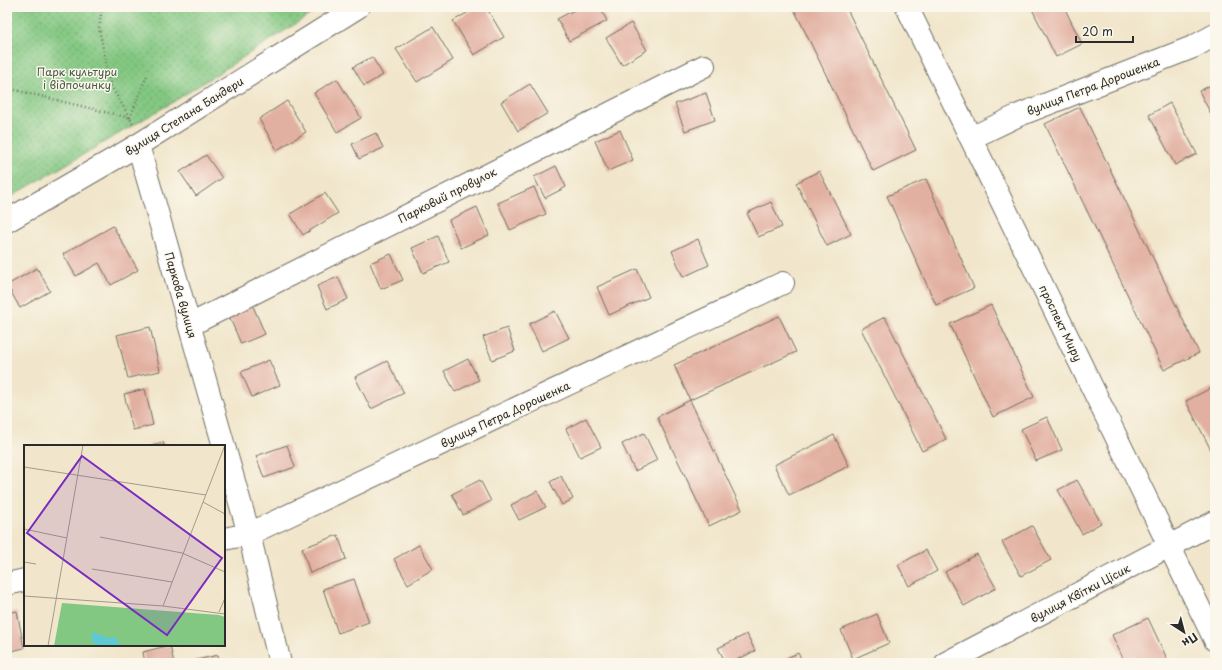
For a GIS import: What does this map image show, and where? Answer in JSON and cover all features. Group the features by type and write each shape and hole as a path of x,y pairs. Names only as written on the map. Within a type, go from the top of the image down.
{"street":[{"name":"вулиця Степана Бандери","path":"7,221 138,145 358,7"},
{"name":"проспект Миру","path":"907,7 1215,640"},
{"name":"вулиця Петра Дорошенка","path":"971,138 1019,115 1193,47 1215,35"},
{"name":"Парковий провулок","path":"190,325 704,66"},
{"name":"Паркова вулиця","path":"138,145 224,445"},
{"name":"вулиця Петра Дорошенка","path":"225,539 249,534 784,283"},
{"name":"Паркова вулиця","path":"225,449 249,534 280,663"},
{"name":"вулиця Квітки Цісик","path":"946,663 1215,522"},
{"path":"7,584 24,580"}],"path":[{"path":"102,7 100,29 111,86 130,118 136,133 138,145"},
{"path":"130,118 147,75"},
{"path":"7,88 130,118"}],"green space":[{"name":"Парк культури і відпочинку","path":"7,7 322,7 173,102 7,199"}],"building":[{"path":"477,7 486,7 504,37 474,55 453,21"},
{"path":"580,7 600,7 607,21 569,41 557,19"},
{"path":"793,7 846,7 916,150 873,171"},
{"path":"1031,7 1064,7 1082,44 1056,57"},
{"path":"631,23 647,50 622,65 606,38"},
{"path":"433,27 453,60 417,82 396,49"},
{"path":"372,57 383,75 364,86 353,67"},
{"path":"337,79 361,118 337,132 314,93"},
{"path":"1215,83 1215,114 1212,116 1199,91"},
{"path":"530,84 548,113 518,131 501,102"},
{"path":"706,93 715,120 685,131 675,104"},
{"path":"287,101 306,132 277,150 259,119"},
{"path":"1170,103 1197,154 1175,165 1149,115"},
{"path":"1080,107 1199,353 1164,370 1045,124"},
{"path":"620,130 633,160 608,171 595,141"},
{"path":"376,133 383,148 359,159 352,144"},
{"path":"206,155 222,178 196,196 180,172"},
{"path":"556,166 566,187 545,198 534,177"},
{"path":"819,171 851,234 827,246 796,183"},
{"path":"926,179 974,288 936,305 887,196"},
{"path":"534,187 546,214 510,230 498,203"},
{"path":"325,193 338,213 303,235 290,214"},
{"path":"771,202 782,227 758,237 747,213"},
{"path":"477,207 489,235 461,248 449,220"},
{"path":"113,226 138,270 111,285 99,263 76,276 63,254"},
{"path":"438,236 449,262 423,273 412,248"},
{"path":"698,239 709,265 683,277 672,251"},
{"path":"391,254 403,280 381,289 370,263"},
{"path":"37,268 50,291 20,308 7,285"},
{"path":"637,269 649,297 609,315 597,287"},
{"path":"338,277 348,299 327,309 317,286"},
{"path":"991,305 1034,397 993,417 950,324"},
{"path":"253,306 265,334 241,344 229,316"},
{"path":"555,311 569,338 542,351 529,324"},
{"path":"779,316 796,352 690,400 674,365"},
{"path":"885,317 946,439 922,451 861,329"},
{"path":"150,327 160,371 128,378 117,335"},
{"path":"507,328 515,351 492,360 483,337"},
{"path":"468,359 479,380 455,392 444,371"},
{"path":"269,360 280,385 252,397 241,372"},
{"path":"387,361 404,393 371,409 355,377"},
{"path":"1215,386 1215,458 1186,401"},
{"path":"145,389 153,425 133,430 124,394"},
{"path":"690,400 742,510 709,526 657,417"},
{"path":"1047,417 1062,450 1036,461 1021,429"},
{"path":"586,418 601,447 580,457 566,429"},
{"path":"644,433 657,460 635,471 622,444"},
{"path":"834,435 849,466 789,495 774,465"},
{"path":"163,442 164,445 151,445"},
{"path":"287,445 295,467 264,478 256,456"},
{"path":"561,476 573,499 562,505 550,482"},
{"path":"480,480 491,501 463,515 452,494"},
{"path":"1077,480 1101,523 1082,534 1058,490"},
{"path":"537,491 546,507 519,520 511,505"},
{"path":"1032,526 1051,560 1021,576 1002,542"},
{"path":"338,535 346,559 310,573 302,548"},
{"path":"419,545 433,569 408,584 394,559"},
{"path":"926,550 937,571 909,586 898,565"},
{"path":"977,554 996,588 964,606 945,572"},
{"path":"354,579 369,622 338,633 323,589"},
{"path":"17,611 24,648 7,652 7,613"},
{"path":"877,614 889,643 853,659 841,630"},
{"path":"1148,618 1169,663 1125,663 1112,635"},
{"path":"747,634 755,651 730,663 726,663 718,648"},
{"path":"170,646 174,663 145,663 143,652"},
{"path":"798,653 803,663 775,663"},
{"path":"218,655 220,663 194,663 193,661"}]}
